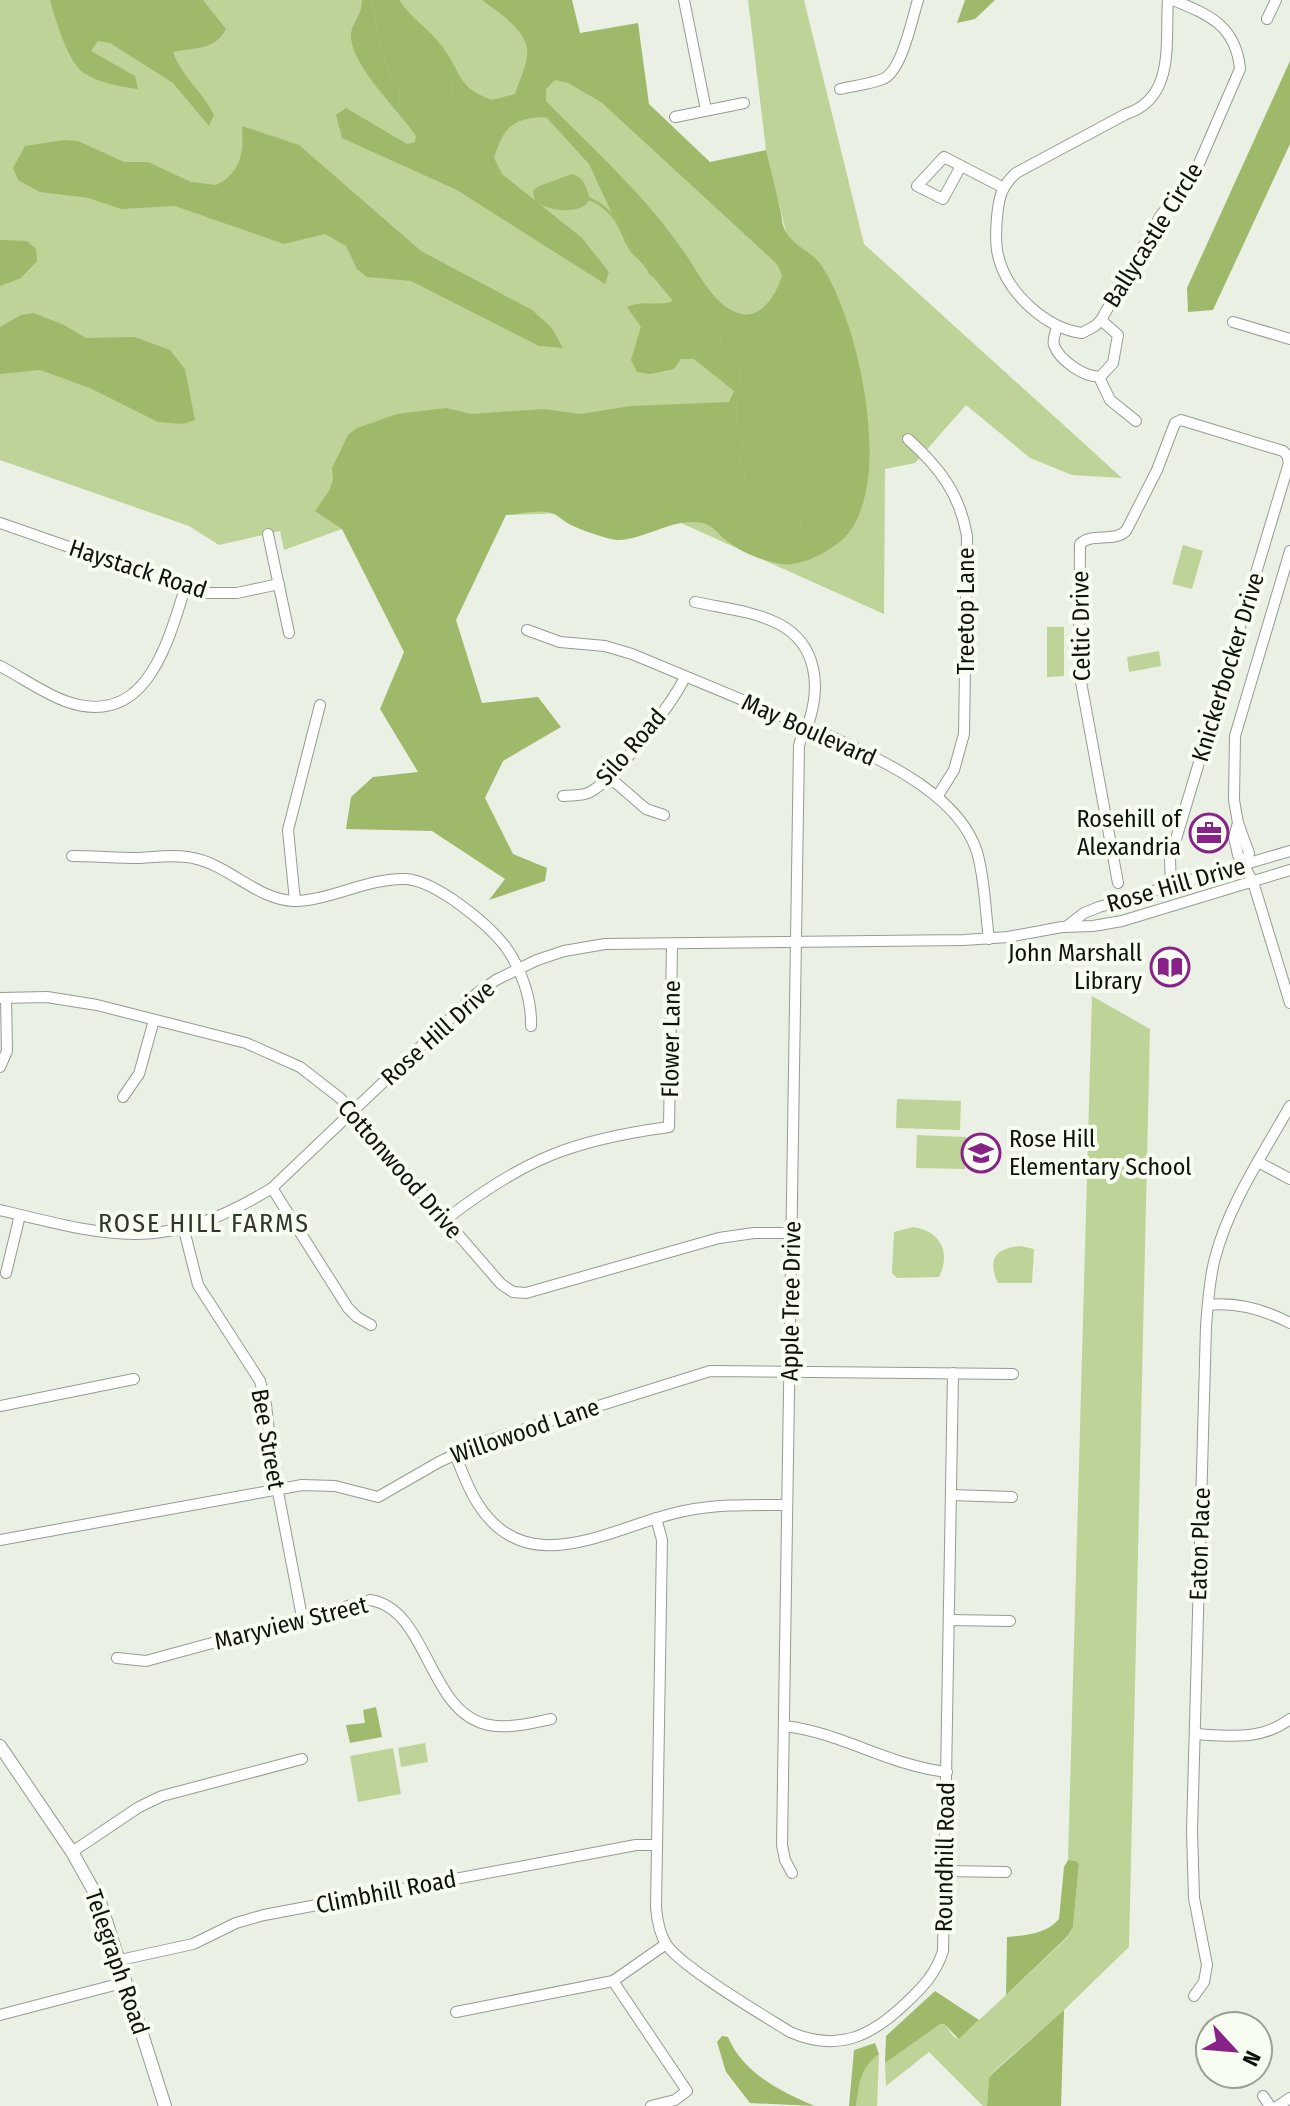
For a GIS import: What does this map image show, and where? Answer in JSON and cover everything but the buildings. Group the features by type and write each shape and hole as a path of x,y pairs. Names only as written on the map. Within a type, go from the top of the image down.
{"main road":[{"name":"Telegraph Road","path":"0,1746 72,1852 100,1902 165,2106"}],"street":[{"path":"684,0 706,110"},
{"path":"840,89 883,79 890,74 899,58 918,0"},
{"name":"Ballycastle Circle","path":"1002,187 1016,173 1138,110 1147,101 1164,76 1169,50 1170,0 1227,30 1238,53 1240,69 1194,175 1161,215 1101,320 1082,333 1057,326"},
{"path":"1267,19 1276,0"},
{"path":"675,117 744,103"},
{"path":"961,166 943,199 917,186 944,157 1002,187 997,227 998,256 1017,292 1043,318 1057,326 1053,342 1055,348 1085,376 1099,377 1110,400 1136,421"},
{"name":"Ballycastle Circle","path":"1099,377 1113,363 1118,335 1101,320"},
{"path":"1233,322 1290,339"},
{"name":"Knickerbocker Drive","path":"1171,886 1170,859 1289,463 1283,451 1181,420"},
{"name":"Celtic Drive","path":"1118,883 1079,671 1080,544 1086,539 1112,538 1124,534 1154,478 1175,423 1181,420"},
{"name":"Treetop Lane","path":"908,439 930,459 948,482 958,502 967,536 964,734 954,770 937,797"},
{"name":"Haystack Road","path":"0,523 201,593 223,594 279,584"},
{"path":"268,534 289,633"},
{"path":"1290,551 1237,726 1233,777 1238,823 1249,853 1249,873 1290,1001"},
{"path":"0,666 66,702 101,707 129,698 151,677 185,588"},
{"name":"Apple Tree Drive","path":"695,602 759,616 781,625 798,639 808,654 815,674 816,700 799,746 782,1845 792,1873"},
{"name":"May Boulevard","path":"527,630 560,642 618,649 864,752 937,797 959,817 976,848 989,939"},
{"name":"Silo Road","path":"563,796 585,794 609,777 675,696 685,677"},
{"path":"295,901 288,830 320,705"},
{"path":"609,777 646,809 664,815"},
{"name":"Rose Hill Drive","path":"0,1210 113,1234 151,1234 184,1230 234,1210 272,1188 463,1005 490,984 547,956 589,946 989,939 1093,926 1122,921 1249,873 1290,851"},
{"path":"72,856 192,857 216,866 273,897 295,901 388,881 405,879 424,883 445,894 504,944 529,1000 531,1026"},
{"name":"Rose Hill Drive","path":"1066,927 1084,913 1099,907 1171,886 1249,873 1290,870"},
{"name":"Flower Lane","path":"445,1220 500,1179 551,1154 618,1134 669,1127 672,944"},
{"path":"0,1067 7,1051 3,998"},
{"name":"Cottonwood Drive","path":"3,998 67,999 246,1043 278,1056 319,1080 351,1112 512,1297 719,1238 754,1233 792,1233"},
{"path":"123,1097 139,1074 154,1020"},
{"name":"Eaton Place","path":"1194,1996 1204,1982 1207,1965 1192,1872 1211,1275 1221,1236 1290,1106"},
{"path":"1258,1162 1290,1179"},
{"path":"272,1188 348,1308 371,1325"},
{"path":"6,1273 20,1215"},
{"name":"Bee Street","path":"184,1230 198,1285 223,1321 264,1393 277,1488 302,1617"},
{"path":"1208,1305 1245,1307 1290,1323"},
{"name":"Willowood Lane","path":"0,1540 277,1488 324,1484 378,1497 477,1444 692,1375 729,1370 1013,1374"},
{"name":"Roundhill Road","path":"666,1944 685,1962 790,2032 822,2041 855,2038 871,2032 894,2015 936,1970 944,1943 953,1373"},
{"path":"0,1406 134,1379"},
{"path":"455,1454 484,1513 502,1530 525,1542 546,1546 569,1545 656,1518 710,1507 787,1505"},
{"path":"951,1495 1012,1497"},
{"path":"456,2012 613,1981 666,1944 657,1916 662,1540 656,1518"},
{"name":"Maryview Street","path":"117,1658 146,1661 361,1600 379,1601 400,1616 451,1699 465,1715 490,1725 503,1726 551,1719"},
{"path":"949,1620 1010,1621"},
{"path":"1195,1734 1254,1736 1290,1719"},
{"path":"784,1726 807,1729 922,1768 947,1772"},
{"path":"72,1852 139,1807 162,1796 302,1759"},
{"name":"Climbhill Road","path":"120,1960 193,1944 236,1923 264,1915 636,1845 657,1845"},
{"path":"945,1871 1006,1872"},
{"path":"613,1981 687,2091 675,2100 651,2106"},
{"path":"0,2015 126,1982"},
{"path":"1278,2106 1290,2098"}],"shaded area":[{"path":"0,0 525,0 786,232 766,150 748,0 804,0 864,244 1122,478 1072,475 1030,458 966,405 915,463 885,469 884,614 652,510 506,515 342,529 284,550 280,531 219,545 189,526 0,460"},
{"path":"50,0 203,0 226,29 210,45 173,52 181,69 214,115 209,126 173,83 110,43 98,41 91,51 135,76 138,89 103,82 84,73 68,50"},
{"path":"362,0 399,0 442,46 466,84 492,100 515,94 526,62 527,48 519,31 482,0 572,0 580,33 638,23 649,104 710,162 766,150 785,230 821,265 848,324 866,404 870,446 867,484 858,516 842,540 806,561 782,564 760,559 733,545 703,523 671,525 641,536 616,540 580,529 548,512 506,515 456,620 482,703 538,697 561,727 503,761 485,798 513,854 547,868 545,881 489,900 505,879 432,831 346,829 351,797 373,777 418,772 380,709 404,652 342,529 315,511 329,491 333,480 332,468 348,435 357,428 397,414 446,408 471,414 544,409 580,414 631,406 729,402 734,391 694,359 681,359 674,369 650,374 637,372 631,360 641,327 627,307 673,301 626,244 589,164 546,117 525,119 511,126 494,158 502,174 582,238 609,272 605,284 457,190 342,138 336,115 346,108 407,144 415,142 416,136 367,74 353,47 352,30","holes":["555,80 568,83 601,102 777,264 782,275 768,303 756,312 741,314 715,297 653,211 546,101 546,89"]},
{"path":"965,0 995,0 975,19 957,23"},
{"path":"1290,61 1290,144 1213,310 1188,312 1187,288"},
{"path":"242,126 299,145 421,251 532,310 551,327 563,348 539,346 411,281 367,277 357,269 346,246 325,234 284,244 175,206 121,209 89,198 40,192 18,180 13,168 25,146 78,141 124,162 148,162 191,182 216,185 236,168 242,144"},
{"path":"572,174 586,187 590,199 586,204 564,210 535,201 533,191 539,186"},
{"path":"0,240 27,241 36,249 37,261 21,278 0,286"},
{"path":"33,313 62,324 86,338 135,337 170,350 185,369 195,420 183,424 158,422 90,388 40,370 0,374 0,327 21,315"},
{"path":"1183,545 1203,551 1192,589 1172,584"},
{"path":"1047,627 1064,627 1064,676 1047,677"},
{"path":"1159,651 1161,666 1129,672 1127,657"},
{"path":"1092,996 1150,1029 1129,1947 1064,2010 994,2071 989,2079 987,2106 983,2106 929,2052 886,2086 885,2063 940,2023 959,2039 1068,1937 1073,1927 1079,1865 1076,1861 1068,1860"},
{"path":"897,1099 961,1101 960,1130 896,1128"},
{"path":"917,1135 966,1137 965,1169 916,1168"},
{"path":"913,1227 931,1233 941,1244 944,1260 939,1277 897,1278 892,1273 894,1232"},
{"path":"1020,1246 1034,1249 1032,1283 998,1283 993,1268 996,1257 1004,1249"},
{"path":"376,1707 382,1737 350,1743 346,1725 365,1723 363,1710"},
{"path":"425,1743 428,1762 401,1767 398,1748"},
{"path":"393,1748 401,1794 358,1802 350,1756"},
{"path":"1068,1860 1079,1864 1073,1927 1068,1936 1006,1995 1007,1937 1042,1931 1059,1919 1064,1867"},
{"path":"935,1991 979,2020 959,2039 944,2024 940,2024 885,2063 886,2036"},
{"path":"1064,2010 1061,2106 987,2106 989,2078"},
{"path":"722,2036 728,2037 743,2061 764,2080 815,2106 750,2103 726,2072 717,2042"},
{"path":"875,2043 879,2054 864,2071 856,2106 849,2106 854,2050"},
{"path":"879,2054 877,2106 856,2106 864,2071"}],"waterway":[{"path":"371,0 380,50 392,81 399,89 398,106 470,159"},
{"path":"373,9 383,6 392,12 398,23 432,52 436,63 451,81 453,99 465,110"},
{"path":"479,166 513,200 516,210 559,235 594,262"},
{"path":"590,199 615,219 629,247 650,273 670,287 685,307 694,305 696,313 709,312 714,320"},
{"path":"719,335 724,349 733,354 740,365 742,388 736,422 746,439 738,454 749,488 787,511 801,523 803,533"}],"place":[{"name":"Rosehill of Alexandria","path":"1209,833"},
{"name":"John Marshall Library","path":"1170,967"},
{"name":"Rose Hill Elementary School","path":"981,1153"}],"district":[{"name":"ROSE HILL FARMS","path":"204,1223"}]}
